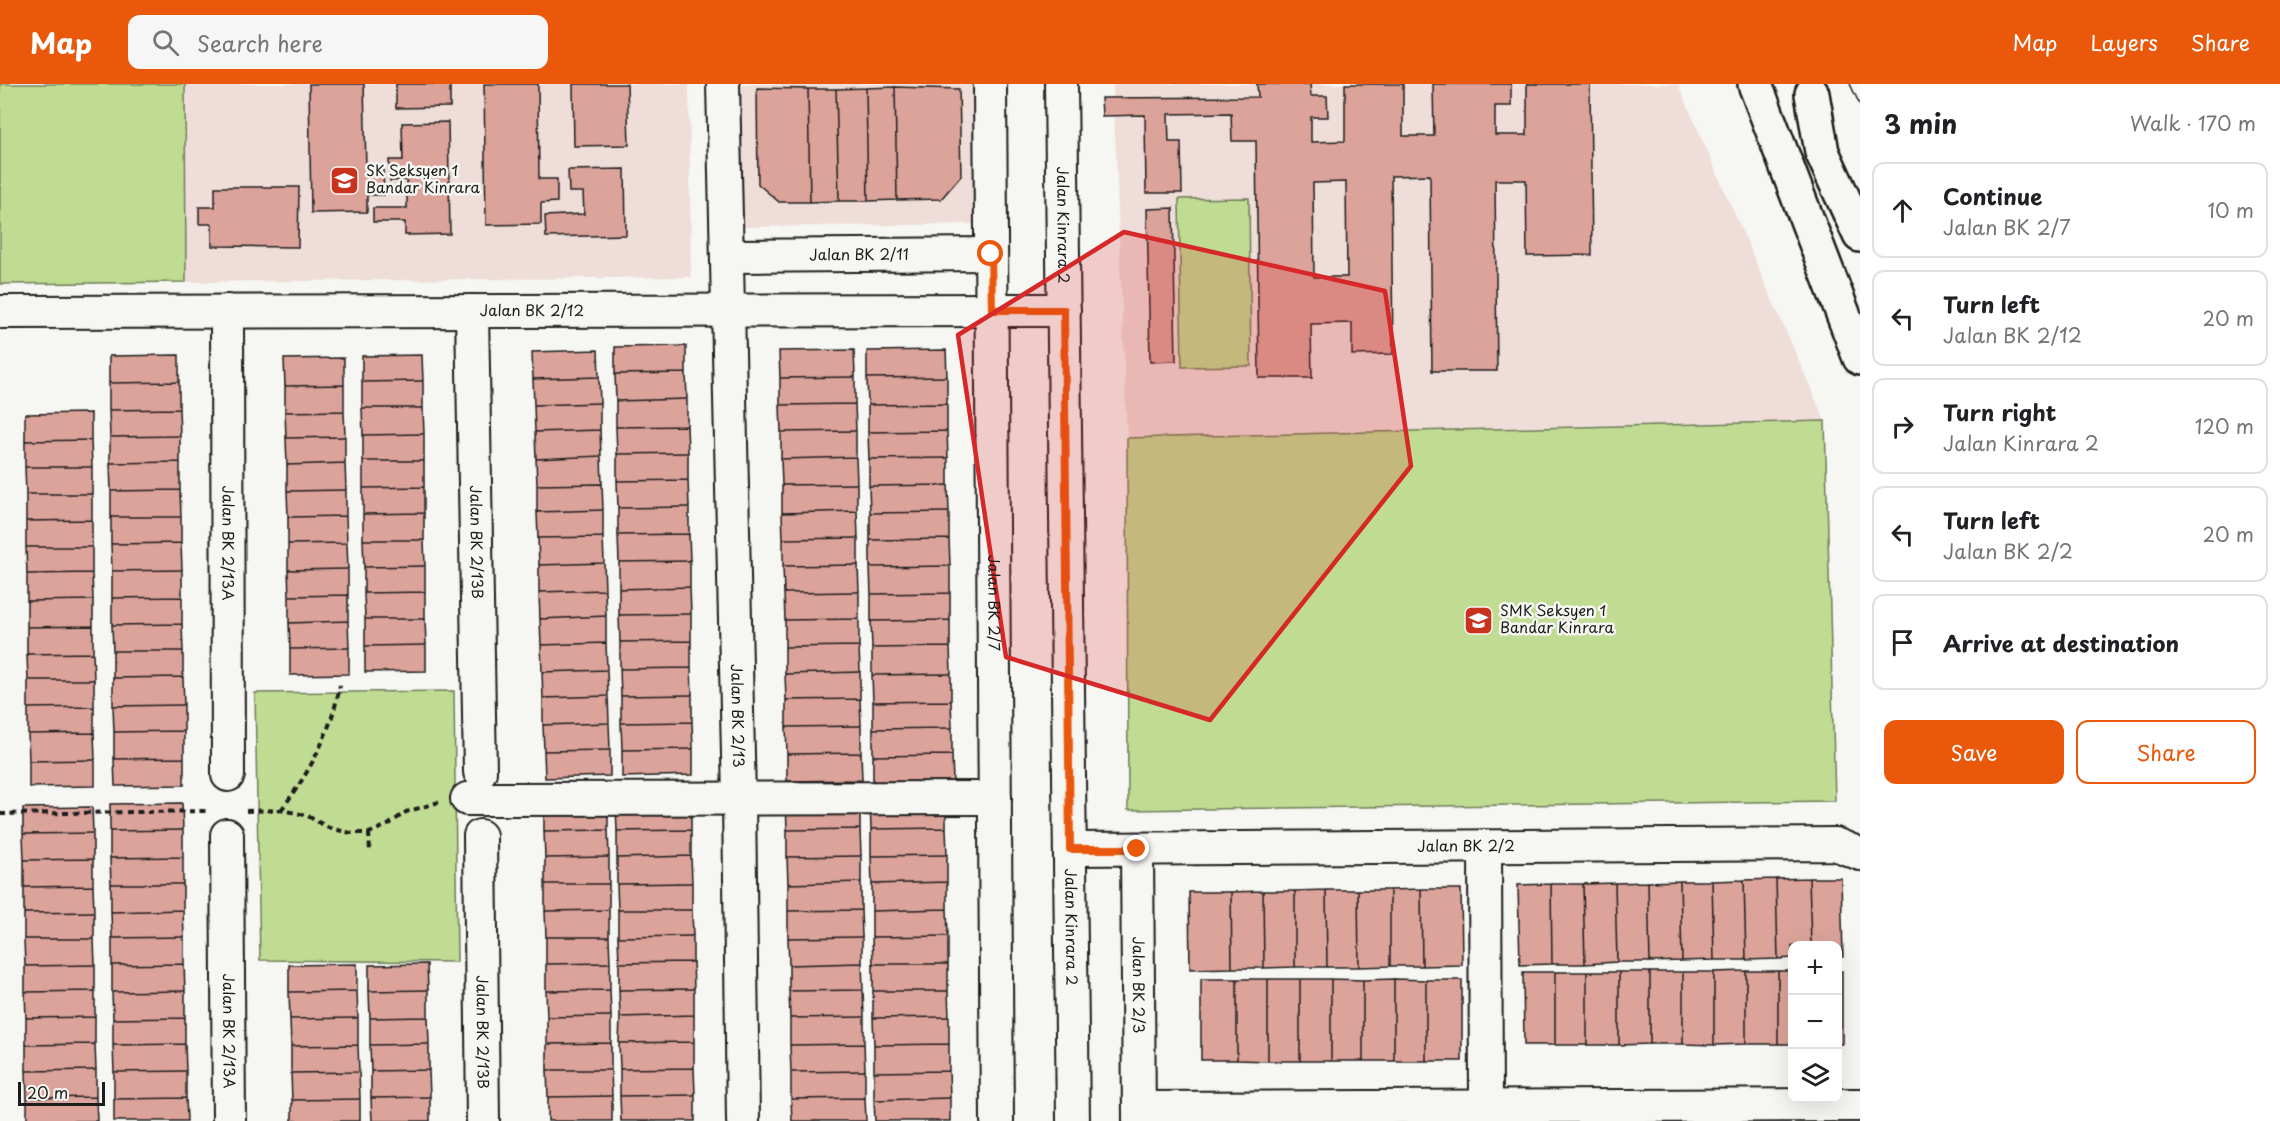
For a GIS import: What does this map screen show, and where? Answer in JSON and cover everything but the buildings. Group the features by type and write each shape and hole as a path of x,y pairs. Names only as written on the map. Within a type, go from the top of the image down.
{"highway":[{"path":"1755,84 1860,358"},
{"path":"1810,89 1860,192"},
{"path":"1810,89 1822,152 1860,235"}],"street":[{"path":"723,84 727,310"},
{"name":"Jalan BK 2/7","path":"990,84 997,1121"},
{"name":"Jalan Kinrara 2","path":"1061,84 1074,1121"},
{"name":"Jalan BK 2/11","path":"727,256 991,254"},
{"name":"Jalan BK 2/13","path":"727,310 739,799 743,1121"},
{"name":"Jalan BK 2/12","path":"0,312 1064,310"},
{"name":"Jalan BK 2/13B","path":"472,311 473,785"},
{"name":"Jalan BK 2/13A","path":"226,312 228,775"},
{"path":"473,785 739,799 995,798"},
{"name":"Jalan BK 2/13A","path":"218,823 229,1121"},
{"name":"Jalan BK 2/13B","path":"480,836 483,1121"},
{"name":"Jalan BK 2/2","path":"1070,849 1835,844 1860,854"},
{"path":"1485,846 1486,1106"},
{"name":"Jalan BK 2/3","path":"1137,849 1139,1114"},
{"path":"1139,1114 1398,1114 1486,1106 1649,1113 1860,1105"}],"path":[{"path":"281,810 304,780 315,758 336,706 340,685"},
{"path":"245,811 281,810 306,815 329,828 351,833 369,833 388,825 406,812 473,785"},
{"path":"0,814 218,823"},
{"path":"369,833 370,852"}],"highlighted area":[{"path":"1124,232 1385,291 1411,466 1210,720 1006,657 958,335"}],"shaded area":[{"name":"SK Seksyen 1 Bandar Kinrara","path":"0,84 689,84 691,277 0,284"},
{"path":"740,84 974,84 976,224 742,227"},
{"name":"SMK Seksyen 1 Bandar Kinrara","path":"1113,84 1678,84 1825,421 1835,801 1128,810 1127,438"}],"green space":[{"path":"0,84 185,84 186,282 0,284"},
{"path":"1249,198 1251,366 1182,367 1179,199"},
{"path":"1825,421 1835,801 1128,810 1127,438"},
{"path":"454,691 457,962 260,960 255,693"}],"tram line":[{"path":"1850,84 1860,105"}],"place":[{"name":"SK Seksyen 1 Bandar Kinrara","path":"345,180"},
{"name":"SMK Seksyen 1 Bandar Kinrara","path":"1479,620"}],"route":[{"path":"991,254 992,310 1064,310 1070,849 1137,849"}]}
